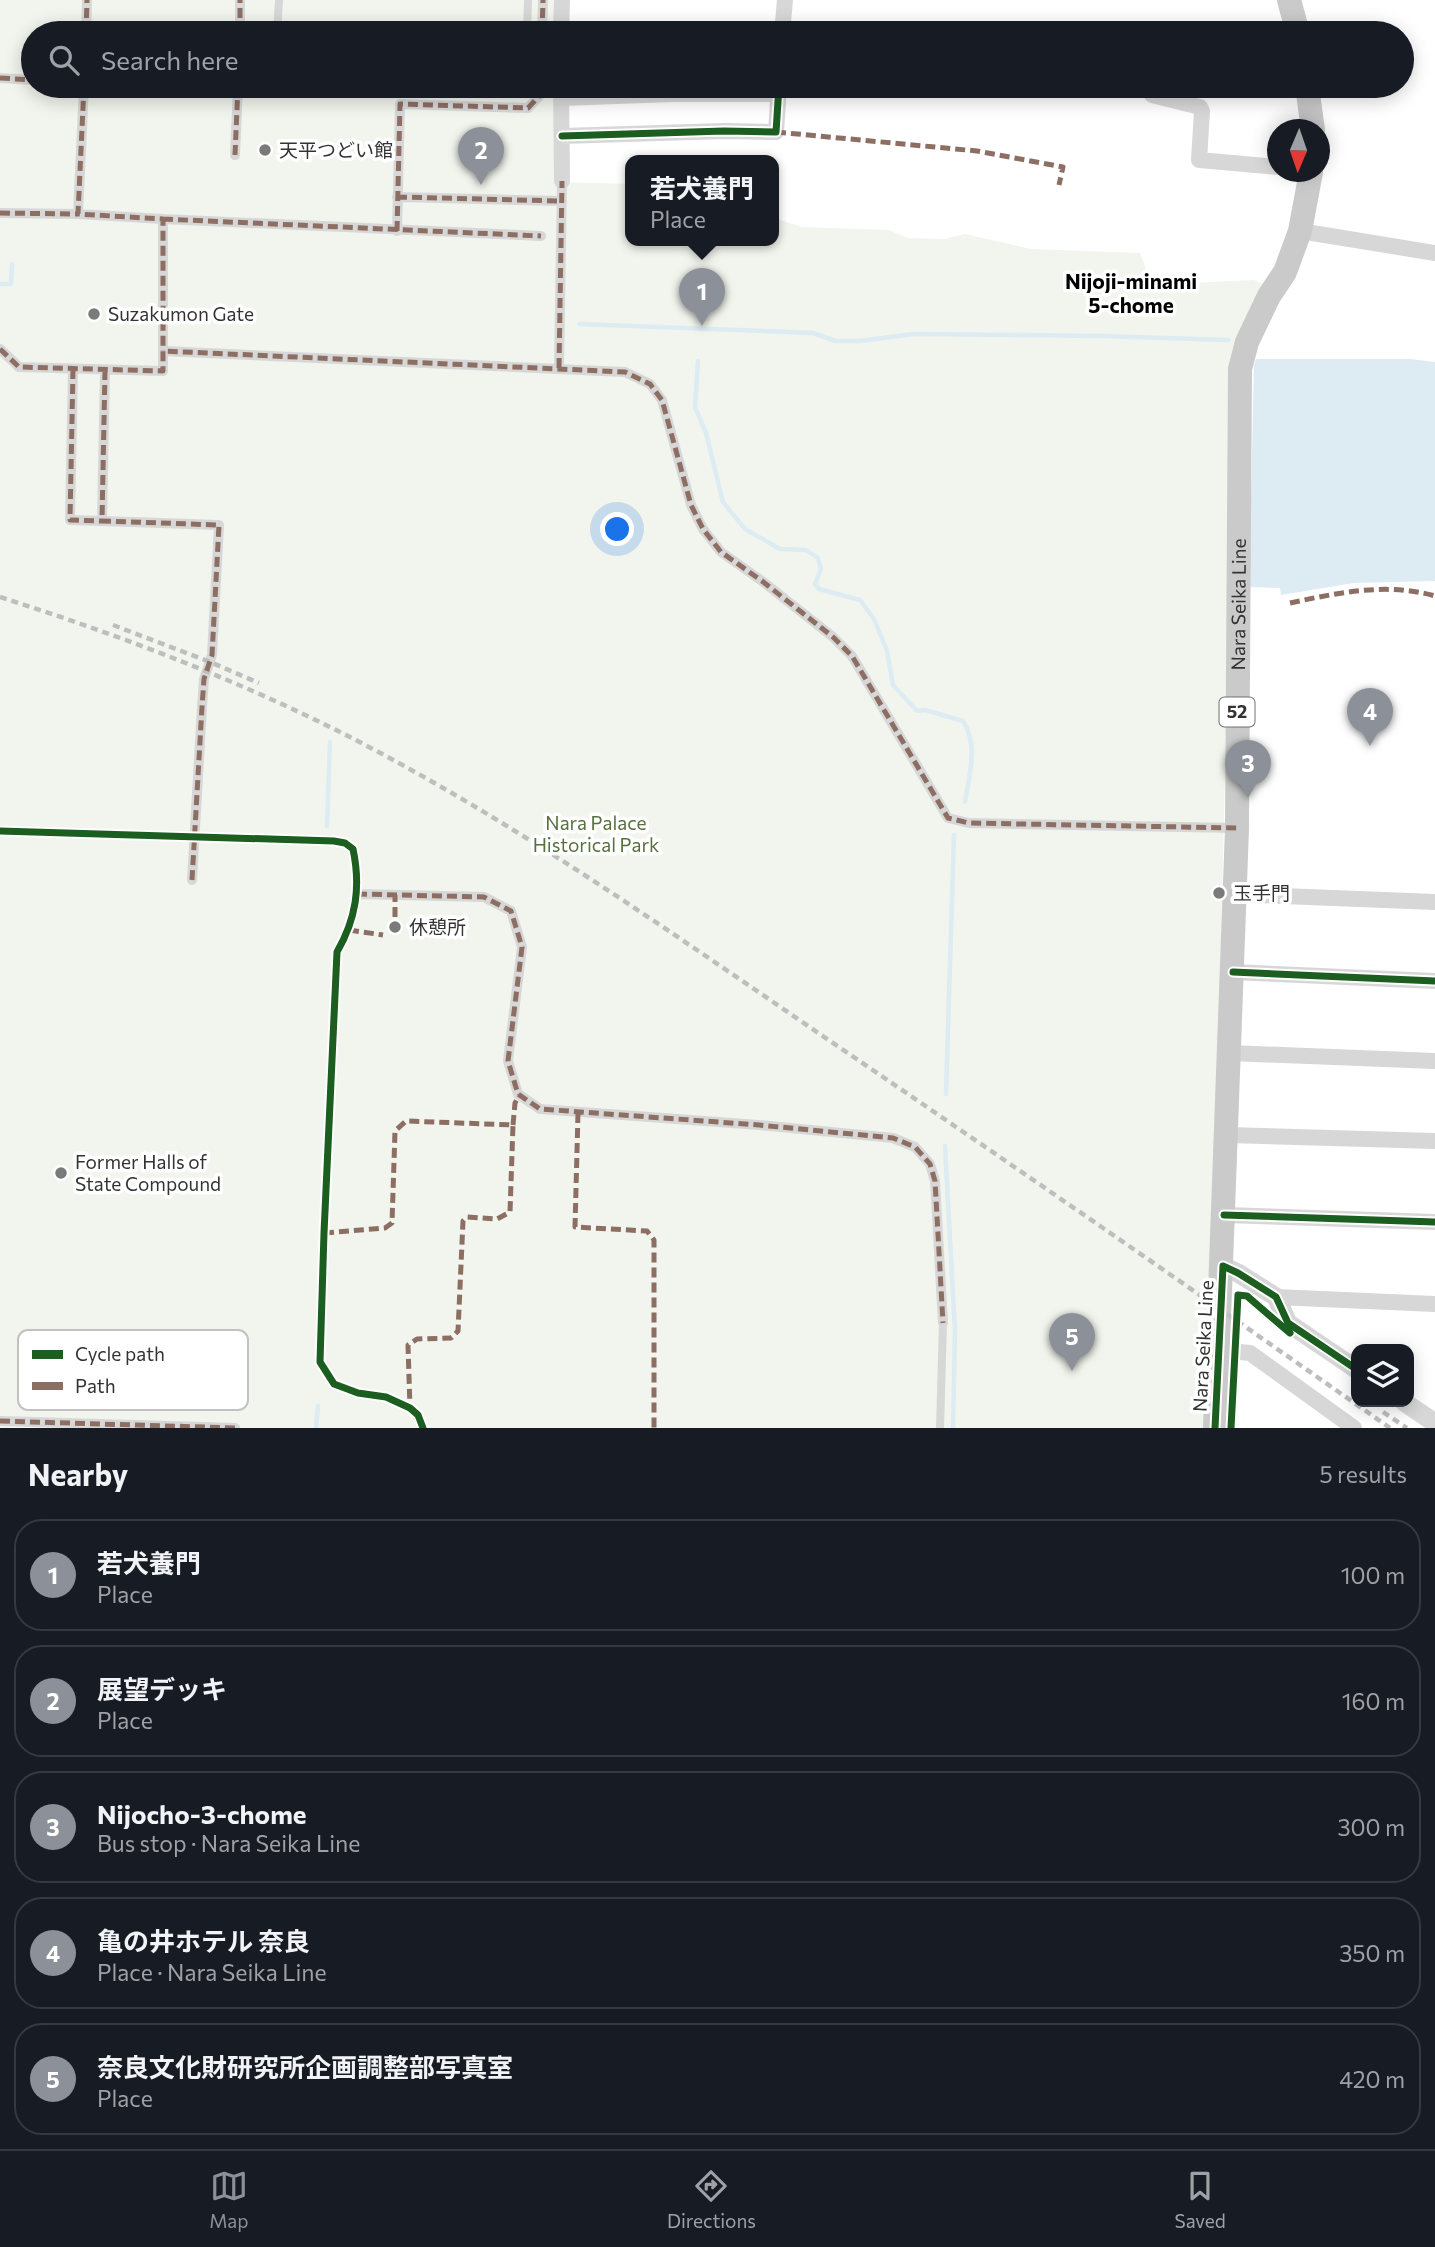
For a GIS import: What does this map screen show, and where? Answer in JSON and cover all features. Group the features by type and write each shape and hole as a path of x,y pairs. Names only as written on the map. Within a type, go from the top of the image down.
{"main road":[{"path":"1289,0 1294,21"},
{"path":"1309,98 1312,119"},
{"name":"Nara Seika Line","path":"1215,1428 1237,828 1240,369 1247,342 1269,296 1285,272 1300,231 1309,182"}],"street":[{"path":"86,21 87,0"},
{"path":"240,0 240,21"},
{"path":"542,21 543,0"},
{"path":"561,21 562,0"},
{"path":"784,21 785,0"},
{"path":"0,78 21,79"},
{"path":"78,214 83,98"},
{"path":"235,155 237,98"},
{"path":"397,231 400,103 528,108 537,98"},
{"path":"559,368 561,98"},
{"path":"562,136 776,132 778,98"},
{"path":"1167,98 1200,107 1199,160 1267,166"},
{"path":"397,197 562,201"},
{"path":"0,214 78,214 541,236"},
{"path":"0,349 19,367 163,371 163,219"},
{"path":"1300,231 1435,253"},
{"path":"163,351 625,372 650,384 662,400 691,505 703,528 721,552 833,637 852,656 948,818 969,823 1237,828"},
{"path":"73,369 70,520 219,525 212,655 204,679 192,880"},
{"path":"102,521 105,370"},
{"path":"0,831 345,843 353,849 357,894 349,930 337,952 320,1363 334,1384 358,1394 386,1397 410,1408 418,1415 423,1428"},
{"path":"357,894 484,897 511,911 522,947 508,1061 518,1094 540,1109 893,1138 915,1147 930,1164 935,1181 943,1323"},
{"path":"1235,894 1435,902"},
{"path":"1233,972 1435,981"},
{"path":"1230,1053 1435,1061"},
{"path":"1227,1135 1435,1141"},
{"path":"1224,1215 1435,1222"},
{"path":"1223,1266 1276,1297 1435,1304"},
{"path":"1276,1297 1288,1323 1351,1366"},
{"path":"1219,1350 1250,1353 1354,1428"},
{"path":"1411,1407 1435,1423"},
{"path":"0,1421 235,1428"}],"lane":[{"path":"278,21 279,0"},
{"path":"527,21 528,0"},
{"path":"940,1428 943,1323"}],"green space":[{"name":"Nara Palace Historical Park","path":"0,0 559,0 558,21 21,21 21,98 557,98 556,182 625,184 625,246 779,246 779,220 802,227 889,230 907,238 945,239 965,234 1031,249 1140,253 1152,285 1254,280 1265,285 1239,350 1225,777 1209,1428 0,1428"}],"shaded area":[{"path":"1256,359 1410,359 1435,362 1435,581 1354,583 1281,595 1280,588 1249,587"}],"waterway":[{"path":"0,284 11,284 12,264"},
{"path":"579,324 813,333 836,341 860,341 913,334 1228,340"},
{"path":"698,361 695,407 706,433 723,502 745,529 780,549 806,550 818,558 821,569 815,584 819,589 860,600 874,619 887,651 893,685 917,711 925,710 963,721 972,750 965,802"},
{"path":"327,826 330,742"},
{"path":"946,1094 954,835"},
{"path":"945,1146 955,1331 953,1428"},
{"path":"316,1428 318,1406"}],"railway":[{"path":"0,597 130,642 259,694 342,733 471,804 718,964 1390,1428"},
{"path":"113,625 259,683"},
{"path":"1383,1412 1407,1428"}],"marked path":[{"path":"86,21 87,0"},
{"path":"240,0 240,21"},
{"path":"542,21 543,0"},
{"path":"0,78 21,79"},
{"path":"83,98 78,214 163,219 163,351"},
{"path":"235,155 237,98"},
{"path":"397,231 400,104 528,108 537,98"},
{"path":"776,132 977,151 1063,167 1059,185"},
{"path":"559,368 562,181"},
{"path":"397,197 562,201"},
{"path":"0,213 78,214"},
{"path":"163,219 541,236"},
{"path":"0,349 19,367 163,371 163,351 625,372 650,384 662,400 691,505 703,529 721,552 833,637 852,656 948,818 969,823 1237,828"},
{"path":"73,369 70,520 102,521"},
{"path":"105,370 102,521 219,525 212,655 204,679 192,880"},
{"path":"1290,603 1380,589 1435,596"},
{"path":"357,894 484,897 511,911 522,947 508,1061 518,1094 540,1109 893,1138 915,1147 930,1164 935,1181 943,1323"},
{"path":"395,895 395,917"},
{"path":"349,930 383,935"},
{"path":"513,1125 515,1103 520,1095"},
{"path":"578,1113 575,1227 647,1231 654,1240 654,1428"},
{"path":"324,1233 385,1228 392,1223 395,1131 406,1121 513,1125 510,1212 497,1219 467,1217 463,1221 458,1331 451,1338 417,1339 408,1345 410,1408"},
{"path":"0,1421 235,1428"}],"cycle path":[{"path":"562,136 776,132 778,98"},
{"path":"0,831 334,841 345,843 353,849 357,876 353,915 337,952 320,1362 334,1384 358,1393 386,1397 410,1408 418,1415 423,1428"},
{"path":"1233,972 1435,981"},
{"path":"1224,1215 1435,1222"},
{"path":"1215,1428 1223,1266 1276,1297 1288,1323 1351,1366"},
{"path":"1231,1428 1238,1295 1247,1296 1290,1333"}],"place":[{"name":"天平つどい館","path":"265,150"},
{"name":"展望デッキ","path":"481,185"},
{"name":"Suzakumon Gate","path":"94,314"},
{"name":"若犬養門","path":"702,326"},
{"name":"亀の井ホテル 奈良","path":"1370,746"},
{"name":"Nijocho-3-chome","path":"1248,798"},
{"name":"玉手門","path":"1219,893"},
{"name":"休憩所","path":"395,927"},
{"name":"Former Halls of State Compound","path":"61,1173"},
{"name":"奈良文化財研究所企画調整部写真室","path":"1072,1371"}],"district":[{"name":"Nijoji-minami 5-chome","path":"1131,294"}]}
